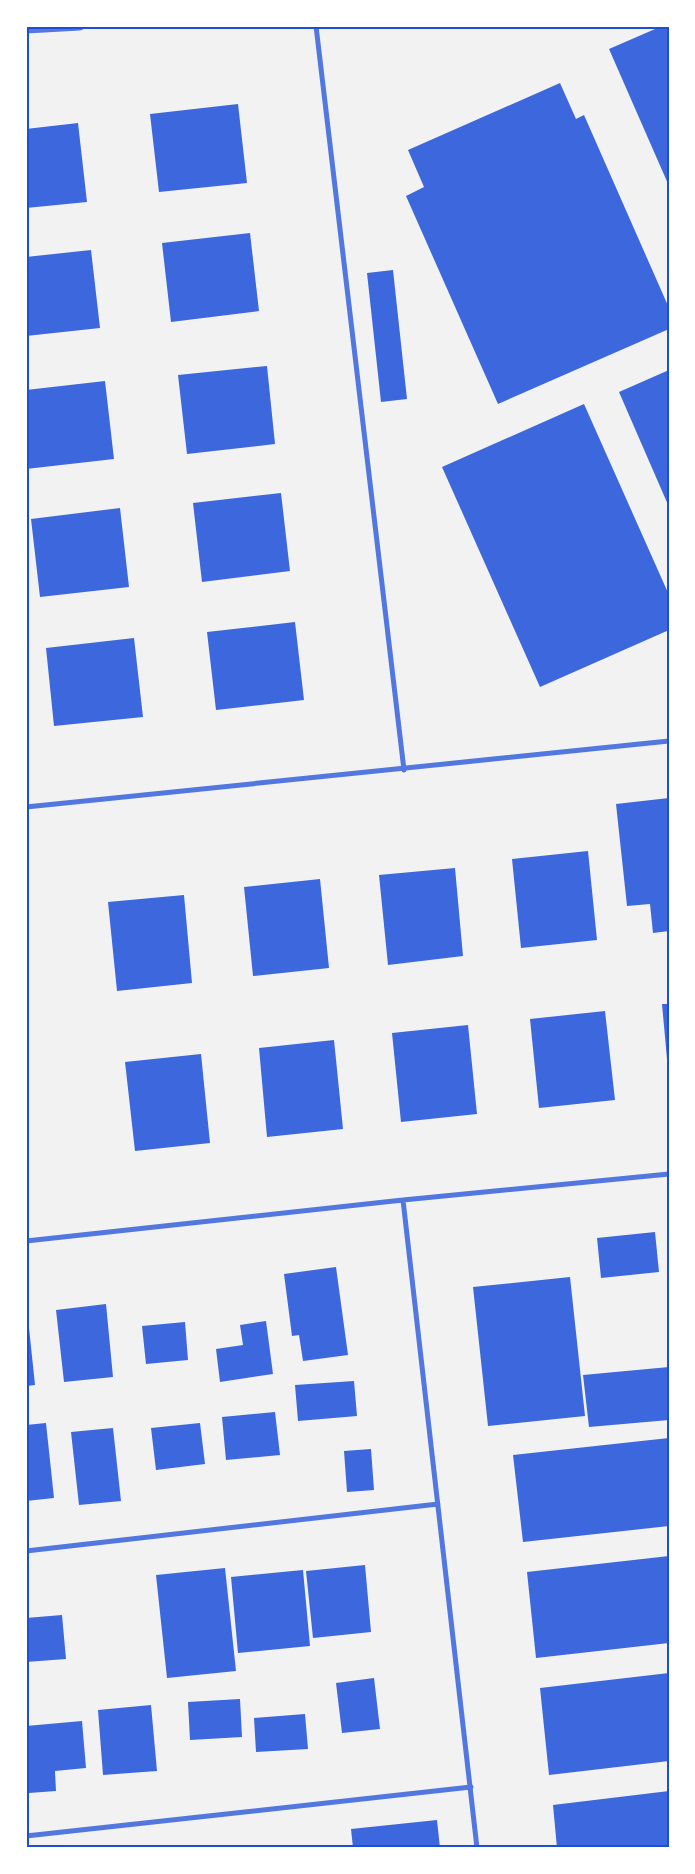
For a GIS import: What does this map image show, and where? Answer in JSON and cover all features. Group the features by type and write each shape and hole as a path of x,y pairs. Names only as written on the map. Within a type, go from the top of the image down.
{"street":[{"path":"26,29 80,26"},
{"path":"316,26 404,770"},
{"path":"26,808 669,742"},
{"path":"26,1242 404,1200 669,1174"},
{"path":"404,1200 477,1848"},
{"path":"26,1551 438,1504"},
{"path":"26,1836 471,1787"}],"building":[{"path":"662,26 669,26 669,186 609,49"},
{"path":"560,83 576,119 584,115 669,308 669,329 498,404 406,196 424,187 408,150"},
{"path":"238,104 247,183 159,192 150,114"},
{"path":"78,123 87,202 26,208 26,129"},
{"path":"250,233 259,311 171,322 162,243"},
{"path":"91,250 100,328 26,336 26,257"},
{"path":"393,270 407,399 381,402 367,273"},
{"path":"267,366 275,444 187,454 178,375"},
{"path":"669,370 669,507 619,392"},
{"path":"105,381 114,459 26,469 26,390"},
{"path":"584,404 669,595 669,630 540,687 442,467"},
{"path":"281,493 290,571 202,582 193,503"},
{"path":"120,508 129,587 40,597 31,519"},
{"path":"295,622 304,700 216,710 207,632"},
{"path":"134,638 143,717 54,726 46,648"},
{"path":"669,798 669,931 653,933 650,904 627,906 616,804"},
{"path":"588,851 597,940 521,948 512,859"},
{"path":"455,868 463,956 388,965 379,875"},
{"path":"320,879 329,968 253,976 244,887"},
{"path":"184,895 192,983 117,991 108,902"},
{"path":"662,1004 669,1004 669,1059 667,1059"},
{"path":"605,1011 615,1100 539,1108 530,1019"},
{"path":"468,1025 477,1114 401,1122 392,1033"},
{"path":"334,1040 343,1129 267,1137 259,1048"},
{"path":"201,1054 210,1143 135,1151 125,1062"},
{"path":"655,1232 659,1272 601,1278 597,1238"},
{"path":"336,1267 348,1355 303,1361 299,1335 292,1336 284,1274"},
{"path":"570,1277 585,1416 488,1426 473,1287"},
{"path":"106,1304 113,1377 64,1382 56,1310"},
{"path":"26,1318 28,1318 35,1385 26,1386"},
{"path":"266,1321 273,1374 220,1382 216,1349 243,1345 240,1325"},
{"path":"185,1322 188,1360 146,1364 142,1326"},
{"path":"669,1367 669,1420 589,1427 583,1375"},
{"path":"354,1381 357,1416 298,1421 295,1385"},
{"path":"275,1412 280,1455 226,1460 222,1417"},
{"path":"46,1423 54,1498 26,1501 26,1425"},
{"path":"200,1423 205,1464 156,1470 151,1428"},
{"path":"113,1428 121,1501 79,1505 71,1432"},
{"path":"669,1438 669,1526 523,1542 513,1455"},
{"path":"371,1449 374,1490 347,1492 344,1451"},
{"path":"669,1556 669,1643 536,1658 527,1572"},
{"path":"365,1565 371,1632 313,1638 306,1571"},
{"path":"225,1568 236,1671 167,1678 156,1575"},
{"path":"303,1570 310,1646 238,1653 231,1577"},
{"path":"62,1615 66,1659 26,1662 26,1618"},
{"path":"669,1673 669,1761 549,1775 540,1688"},
{"path":"374,1678 380,1729 342,1733 336,1683"},
{"path":"240,1699 242,1737 190,1740 188,1702"},
{"path":"151,1705 157,1771 103,1775 98,1710"},
{"path":"305,1714 308,1749 256,1752 254,1718"},
{"path":"82,1721 86,1768 55,1771 56,1791 29,1793 26,1726"},
{"path":"669,1791 669,1848 557,1848 553,1805"},
{"path":"437,1820 440,1848 353,1848 351,1829"}]}
